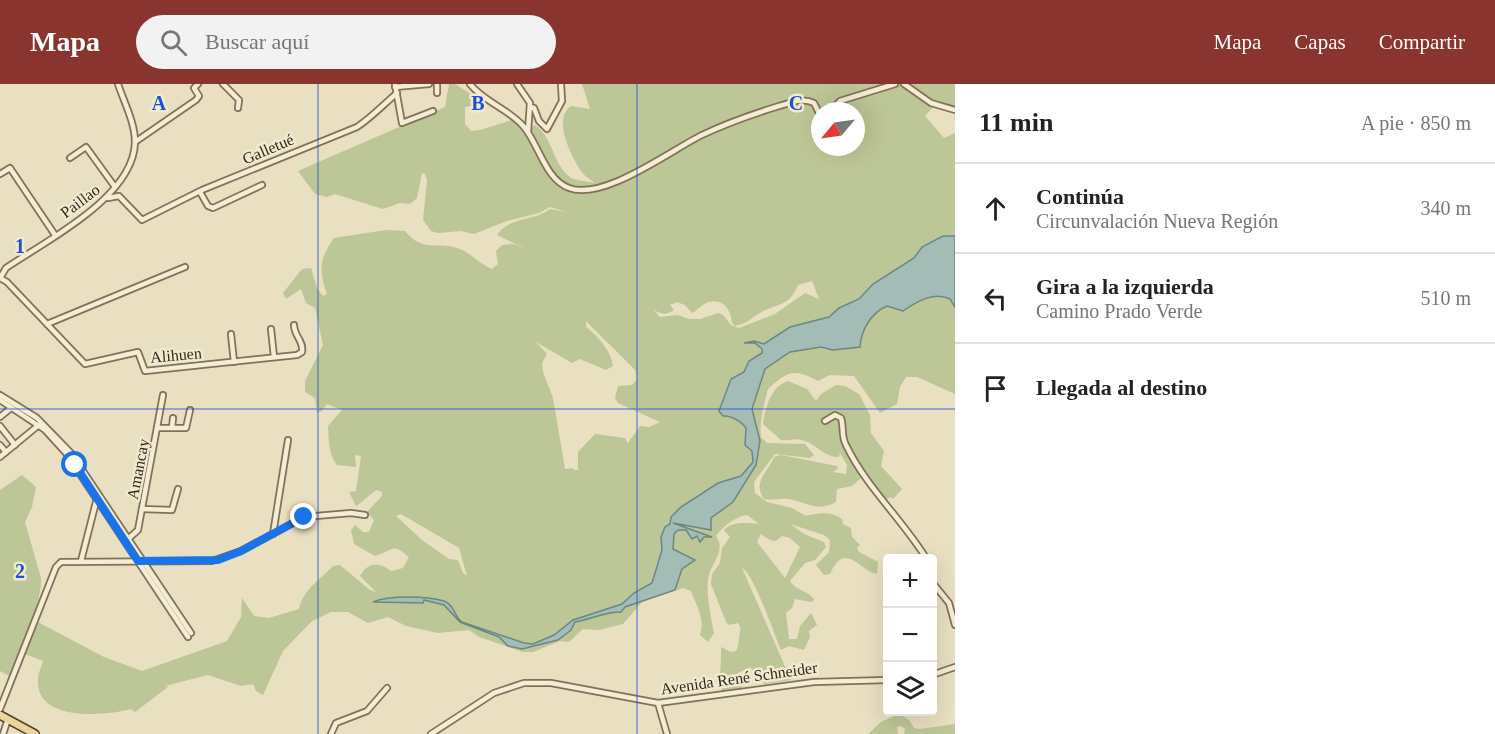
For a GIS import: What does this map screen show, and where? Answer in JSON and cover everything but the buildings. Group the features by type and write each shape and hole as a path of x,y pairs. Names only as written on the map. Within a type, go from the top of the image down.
{"main road":[{"path":"0,715 35,734"}],"street":[{"path":"118,84 133,127 135,142 198,97 194,88 198,84"},
{"path":"223,84 239,100 238,108"},
{"path":"429,84 395,86 402,123 433,111"},
{"path":"437,84 437,93"},
{"path":"470,84 482,96 515,118 528,132 557,180 569,188 582,190 610,183 645,169 701,135 753,114 802,99 811,102"},
{"path":"517,84 529,98 528,132"},
{"path":"530,107 534,108 539,121 547,129 562,101 561,84"},
{"path":"839,102 895,84"},
{"path":"904,84 931,103 955,110"},
{"name":"Galletué","path":"108,198 119,196 142,220 200,192 357,126 378,112 386,101 397,93"},
{"name":"Paillao","path":"0,278 6,268 108,198 131,159 135,142"},
{"path":"70,158 86,147 115,187"},
{"path":"0,174 10,168 56,235"},
{"path":"200,192 208,206 213,208 262,185"},
{"path":"47,324 185,267"},
{"name":"Alihuen","path":"0,278 7,282 85,364 138,352 145,370 234,362 302,352 302,344 294,325"},
{"path":"271,329 274,357"},
{"path":"231,334 234,362"},
{"path":"0,394 13,406"},
{"name":"Amancay","path":"127,540 138,532 163,395"},
{"path":"0,400 40,424 76,459 190,635"},
{"path":"0,417 13,406"},
{"path":"158,428 188,427 190,410"},
{"path":"825,421 834,415 841,418 844,440 851,454 888,510 923,554"},
{"path":"172,428 173,418"},
{"path":"0,457 40,424"},
{"path":"40,424 66,453 139,559 150,571 163,595"},
{"path":"0,426 15,445"},
{"path":"273,534 288,440"},
{"path":"0,445 6,452"},
{"path":"142,508 172,510 178,489"},
{"path":"81,561 97,498"},
{"path":"0,709 56,567 64,561 218,560 304,517 351,513 366,515"},
{"path":"150,571 152,561"},
{"path":"937,587 949,603 955,625"},
{"path":"937,674 955,667"},
{"name":"Avenida René Schneider","path":"431,734 494,693 524,683 551,683 658,703 814,681 883,680"},
{"path":"331,734 336,723 367,711 387,688"},
{"path":"658,703 667,734"},
{"path":"3,734 8,719"}],"green space":[{"path":"449,84 455,84 477,98 478,105 465,107 465,124 471,131 512,120 530,137 532,127 535,125 546,136 564,172 572,178 594,183 582,173 568,147 563,128 563,119 571,106 590,109 582,84 955,84 955,109 917,96 933,107 925,116 944,138 955,133 955,394 917,377 906,377 900,387 897,404 880,413 854,376 830,375 818,381 803,374 792,373 781,378 768,389 761,419 761,437 767,443 805,444 814,455 810,458 775,454 754,482 755,493 767,502 792,508 806,516 824,513 842,519 843,524 851,528 852,537 860,545 857,548 859,552 878,562 877,574 853,560 841,559 830,574 824,575 816,565 829,552 830,540 824,535 790,524 804,534 824,542 826,547 815,560 805,563 790,581 814,599 812,602 795,599 792,608 786,613 789,639 797,639 800,626 811,613 817,625 809,631 810,637 804,650 789,646 781,650 758,592 742,568 791,680 764,684 761,674 758,675 750,667 738,673 742,688 722,692 721,647 735,652 739,643 740,629 738,623 729,625 726,622 711,584 712,574 720,563 722,548 730,537 724,530 735,524 759,524 747,515 730,522 716,536 720,547 709,574 708,585 714,633 708,642 700,635 701,617 691,591 683,588 642,602 623,624 599,630 583,629 569,642 560,641 533,652 523,652 479,637 469,630 438,633 406,626 388,617 368,623 348,612 331,612 312,621 283,651 263,695 256,691 253,684 241,686 208,675 165,686 168,687 135,712 131,709 89,714 59,709 48,703 40,693 38,677 43,661 20,652 11,677 0,671 0,490 22,475 36,487 32,507 25,522 41,578 34,620 104,657 142,671 227,641 241,617 242,598 254,616 269,618 299,609 308,590 333,566 340,565 370,590 376,592 360,576 363,571 374,564 391,571 403,568 409,557 399,550 393,549 375,556 354,544 351,530 355,525 363,532 369,532 374,520 367,512 382,496 382,492 377,490 356,506 349,492 356,491 361,456 355,455 356,467 337,465 330,452 329,442 328,426 342,410 327,404 322,411 317,413 315,398 305,392 305,381 323,345 315,308 306,303 301,289 286,299 283,293 302,269 311,268 317,288 323,296 327,294 322,278 322,264 334,238 386,230 405,231 412,238 424,244 463,250 492,269 498,264 496,251 502,245 514,244 528,250 497,235 502,229 550,209 566,212 550,207 539,213 507,221 474,234 461,231 438,233 431,231 423,220 427,180 425,174 422,173 417,198 410,204 400,203 383,209 335,194 327,197 315,194 298,171 445,107","holes":["812,281 819,299 805,293 775,314 739,328 731,325 723,315 718,313 700,319 689,319 678,315 660,317 653,309 666,314 674,310 670,305 677,302 685,305 692,313 707,303 719,302 726,306 735,326 787,301 798,285","586,321 635,370 637,379 632,385 618,386 615,398 618,403 660,422 649,427 640,426 628,443 625,438 595,434 578,452 578,470 565,469 553,398 543,372 542,363 547,354 536,342 572,363 580,359 606,370 613,366 610,355 603,344 586,327","401,514 459,548 467,576 463,573 458,560 449,559 422,540 396,516","761,534 776,541 782,536 790,538 800,547 785,578 757,542"]},
{"path":"788,381 807,389 816,401 821,394 836,385 845,386 859,394 870,415 871,433 884,451 881,466 902,489 893,499 891,497 883,501 873,486 861,478 852,486 837,489 836,502 830,505 819,507 789,499 764,499 760,482 774,457 781,455 837,466 838,469 833,472 846,474 847,465 840,453 839,457 834,457 802,440 781,440 763,424 765,411 773,393"},
{"path":"894,716 902,716 909,720 914,728 920,729 955,724 955,734 904,734 905,729 901,726 897,727 898,734 868,734 881,722"}],"water":[{"path":"943,236 955,236 955,307 950,299 938,296 919,301 903,311 887,306 876,313 868,323 862,334 860,347 833,350 821,347 790,352 765,369 752,409 760,441 756,465 733,502 711,518 711,530 673,523 712,537 704,537 700,542 697,536 692,539 686,530 678,530 674,534 673,549 695,560 682,569 675,590 625,607 621,612 575,622 571,630 558,640 522,649 508,646 499,637 460,622 444,605 424,600 423,603 373,602 388,598 408,597 444,601 450,605 462,622 533,644 554,635 573,620 622,604 634,593 652,583 662,550 661,537 665,527 670,524 671,517 681,507 718,483 741,476 753,462 752,451 745,445 746,428 736,419 723,416 719,411 731,379 744,372 749,361 762,353 762,349 755,343 744,343 754,341 764,344 790,327 829,317 839,308 859,299 873,284 914,258 922,247"}],"route":[{"path":"75,465 138,561 218,560 241,551 304,517"}]}
